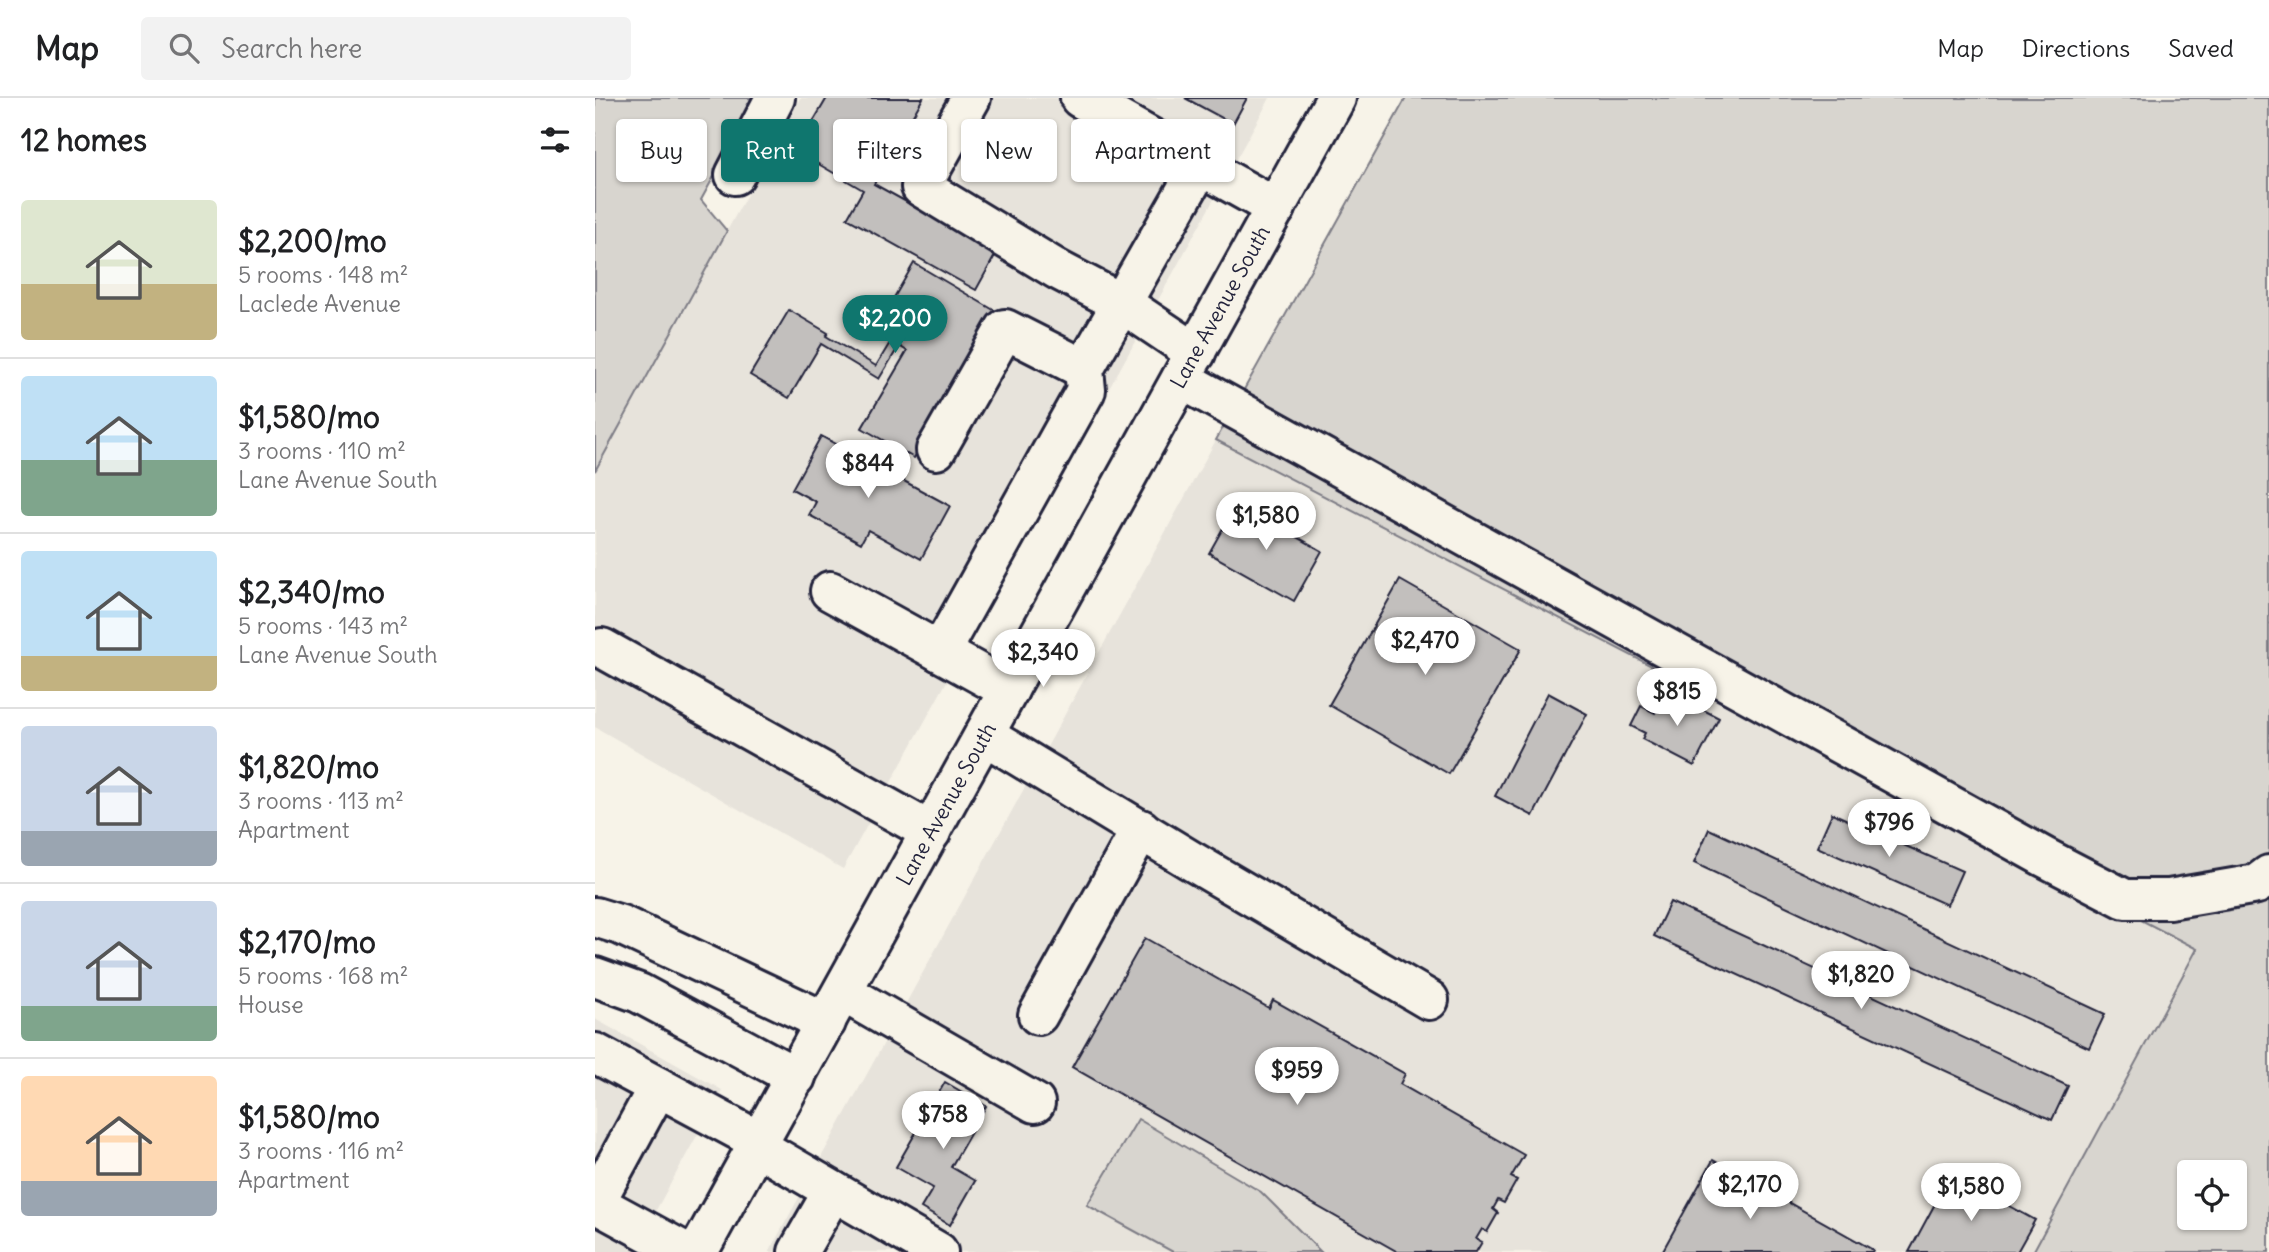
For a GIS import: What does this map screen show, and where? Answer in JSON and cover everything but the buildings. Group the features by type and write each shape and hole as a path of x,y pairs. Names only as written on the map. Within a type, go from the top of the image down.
{"main road":[{"path":"764,119 775,98"},
{"path":"971,98 921,187 1058,270 1123,304 1188,366 2032,850 2125,899 2169,899 2257,884 2269,875"},
{"path":"1080,98 1117,119"},
{"name":"Lane Avenue South","path":"698,1252 1336,98"},
{"path":"940,652 1086,390 1084,369 1191,182"},
{"path":"1229,182 1276,208"},
{"path":"936,450 1005,329 1084,369"},
{"path":"830,592 1009,690"},
{"path":"601,648 931,832"},
{"path":"984,735 1429,1000"},
{"path":"1038,1015 1141,829"},
{"path":"595,918 621,925 835,1007 1035,1103"},
{"path":"595,977 639,993 796,1077"},
{"path":"595,1053 758,1144 937,1252"},
{"path":"658,1087 595,1203 685,1252"},
{"path":"798,1252 833,1191"}],"shaded area":[{"path":"595,98 757,98 745,119 721,119 721,164 701,200 727,231 595,471"},
{"path":"800,98 1270,98 1235,161 1235,119 1071,119 1071,182 1223,182 843,869 595,727 595,471 754,182 819,182 819,119 788,119"},
{"path":"1406,98 2269,98 2269,1252 2033,1252 2197,949 1216,440"},
{"path":"1216,440 2198,949 2033,1252 1321,1252 1261,1192 1087,1204 1173,1252 769,1252"},
{"path":"595,1019 722,1090 633,1252 595,1252"},
{"path":"1138,1119 1261,1192 1321,1252 1173,1252 1087,1205"}]}
